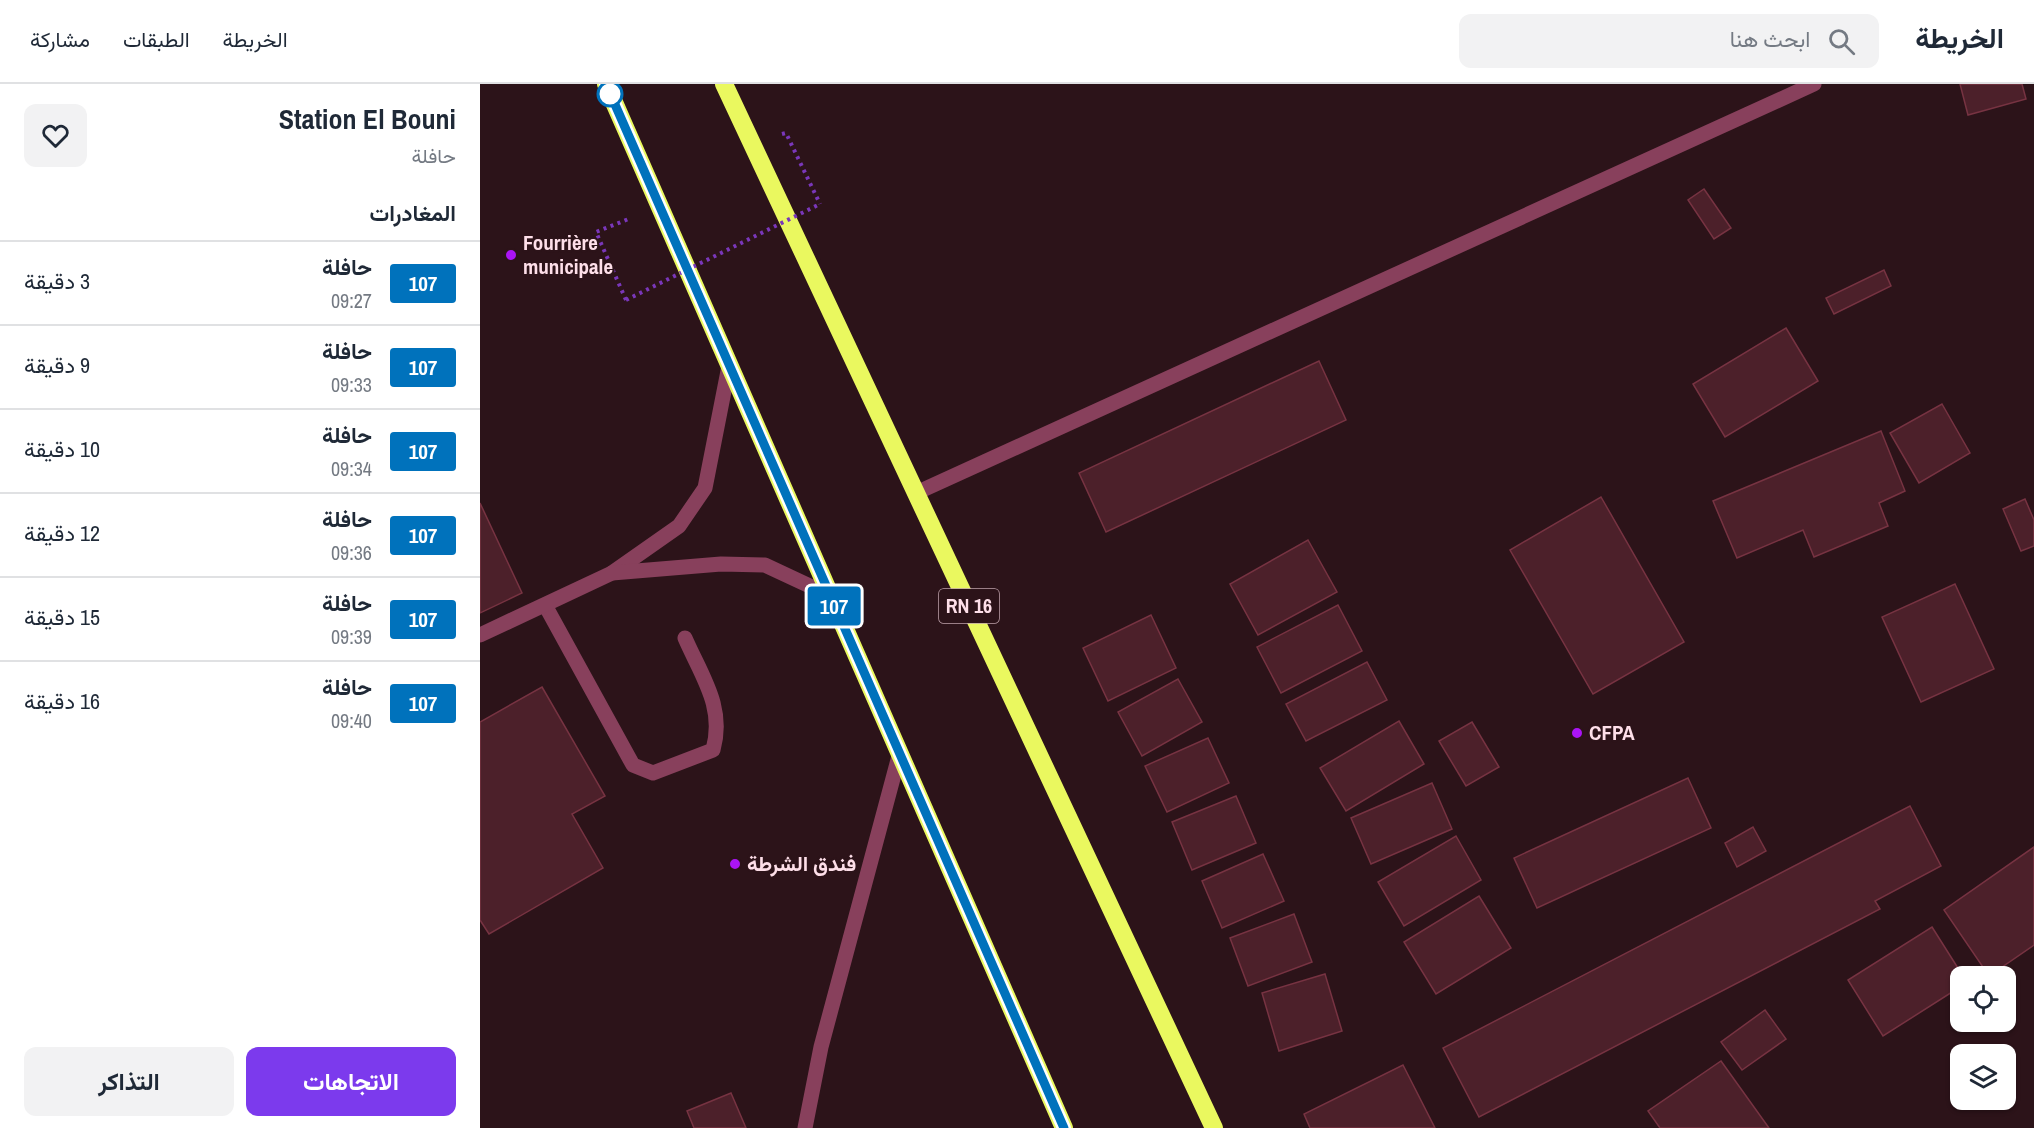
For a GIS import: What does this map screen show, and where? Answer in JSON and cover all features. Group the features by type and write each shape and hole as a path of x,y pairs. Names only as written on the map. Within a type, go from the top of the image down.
{"highway":[{"path":"606,84 1064,1128"},
{"name":"RN 16","path":"724,84 1214,1128"}],"street":[{"path":"916,493 1814,84"},
{"path":"480,635 612,573 679,526 705,488 729,366"},
{"path":"612,573 721,564 765,565 829,595"},
{"path":"545,605 633,765 653,773 713,750 718,730 717,711 686,638"},
{"path":"805,1128 821,1047 899,756"}],"path":[{"path":"659,207 596,232 626,300 820,204 786,133"}],"building":[{"path":"1960,84 2022,84 2026,99 1968,115"},
{"path":"1704,189 1731,228 1714,239 1688,200"},
{"path":"1884,270 1891,286 1834,314 1826,298"},
{"path":"1786,328 1818,381 1725,437 1693,384"},
{"path":"1319,361 1346,420 1106,532 1079,473"},
{"path":"1942,404 1970,453 1919,483 1890,433"},
{"path":"1881,431 1905,491 1879,503 1888,526 1814,557 1803,530 1737,558 1713,501"},
{"path":"1601,497 1684,642 1593,694 1510,550"},
{"path":"2025,499 2034,520 2034,546 2021,551 2003,509"},
{"path":"480,503 522,593 480,613"},
{"path":"1308,540 1337,592 1258,635 1230,584"},
{"path":"1955,584 1994,669 1921,702 1882,617"},
{"path":"1338,605 1362,651 1281,693 1257,647"},
{"path":"1151,615 1176,668 1108,701 1083,648"},
{"path":"1367,662 1387,700 1306,741 1286,704"},
{"path":"1178,679 1202,722 1142,756 1118,712"},
{"path":"542,687 605,796 572,814 603,868 489,934 480,920 480,722"},
{"path":"1399,721 1424,764 1346,811 1320,768"},
{"path":"1472,722 1499,767 1466,786 1439,741"},
{"path":"1208,738 1229,783 1167,812 1145,766"},
{"path":"1688,778 1711,828 1537,908 1514,858"},
{"path":"1432,783 1452,829 1371,864 1351,818"},
{"path":"1236,796 1256,843 1192,870 1172,822"},
{"path":"1910,806 1941,866 1875,901 1880,909 1479,1117 1443,1048"},
{"path":"1753,827 1766,851 1737,867 1725,843"},
{"path":"1456,836 1481,880 1404,926 1378,882"},
{"path":"2034,847 2034,945 2004,966 1982,966 1944,910"},
{"path":"1263,854 1284,901 1222,928 1202,881"},
{"path":"1479,896 1511,948 1436,994 1404,942"},
{"path":"1294,914 1312,962 1248,986 1230,938"},
{"path":"1932,927 1957,966 1950,966 1950,993 1883,1036 1848,980"},
{"path":"1325,974 1342,1031 1279,1051 1262,993"},
{"path":"1765,1010 1786,1039 1742,1070 1721,1042"},
{"path":"1721,1061 1769,1128 1660,1128 1648,1111"},
{"path":"1403,1065 1435,1128 1310,1128 1304,1114"},
{"path":"731,1093 746,1128 694,1128 687,1111"}],"bus line":[{"name":"107","path":"606,84 1064,1128"}],"place":[{"name":"Fourrière municipale","path":"511,255"},
{"name":"CFPA","path":"1577,733"},
{"name":"فندق الشرطة","path":"735,864"}]}
